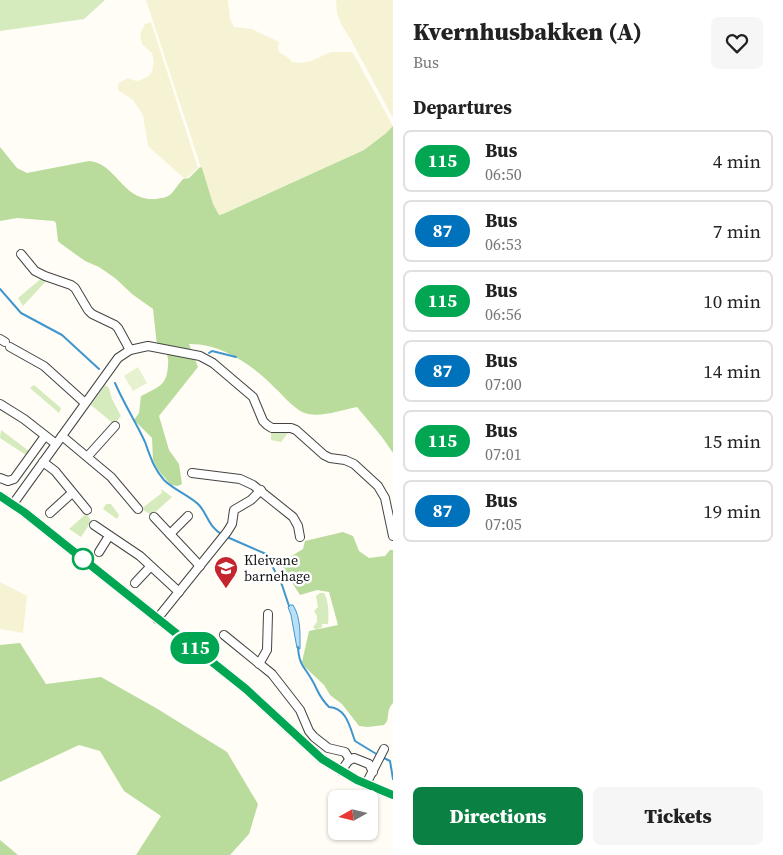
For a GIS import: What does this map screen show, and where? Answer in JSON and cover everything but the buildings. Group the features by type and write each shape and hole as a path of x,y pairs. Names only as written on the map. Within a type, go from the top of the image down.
{"street":[{"path":"21,254 35,271 71,284 76,288 92,314 118,328 130,350"},
{"path":"5,343 44,366 85,403"},
{"path":"13,504 118,358 130,350 153,346 207,359 253,397 267,426 296,430 324,455 354,464 378,486 385,498 393,536"},
{"path":"0,404 24,418 56,444"},
{"path":"88,456 115,426"},
{"path":"0,478 12,484 45,436"},
{"path":"62,436 88,456 110,477 138,509"},
{"path":"43,462 55,471 87,510"},
{"path":"192,473 240,479 253,484 293,517 298,526 300,537"},
{"path":"157,619 230,528 234,510 251,500 261,490"},
{"path":"50,512 72,493"},
{"path":"0,496 13,504 246,689 309,748 342,771 366,784 393,795"},
{"path":"170,534 188,516"},
{"path":"154,517 200,566"},
{"path":"94,525 132,550 179,592"},
{"path":"99,552 109,536"},
{"path":"134,584 150,567"},
{"path":"259,664 267,650 268,614"},
{"path":"224,635 272,674 300,710 312,735 328,748 345,752 350,760"},
{"path":"366,784 384,749"},
{"path":"342,771 350,760 354,758 367,763 373,772"}],"shaded area":[{"path":"146,0 228,0 230,19 234,27 252,29 279,42 278,49 280,53 292,62 311,61 331,52 353,53 393,126 364,150 218,215"},
{"path":"336,0 393,0 393,118 341,24 337,13"},
{"path":"151,22 198,168 185,179 148,146 143,115 133,100 118,90 118,84 122,81 128,78 136,81 141,80 152,72 154,61 152,53 142,44 140,34 145,24"},
{"path":"0,582 27,596 23,633 0,629"}],"green space":[{"path":"0,0 105,0 84,19 0,31"},
{"path":"393,126 393,453 357,407 320,415 308,414 290,403 267,380 236,357 213,347 189,344 198,367 159,416 169,450 179,464 182,484 178,486 171,485 159,471 153,460 152,438 134,420 139,413 141,396 164,382 167,372 167,356 157,346 153,309 132,294 115,278 99,267 85,261 60,243 54,221 17,218 0,221 0,147 17,168 27,173 89,161 99,163 127,189 135,195 145,198 156,199 168,196 183,179 189,178 200,167 202,168 213,204 219,215 364,150"},
{"path":"43,277 48,279 23,306 18,298"},
{"path":"138,367 147,383 133,391 124,376"},
{"path":"34,385 61,408 59,413 30,388"},
{"path":"105,385 109,388 112,399 121,416 114,424 91,405"},
{"path":"1,430 29,451 26,455 0,438"},
{"path":"271,433 288,433 281,442 271,440"},
{"path":"161,489 172,497 152,515 141,509 162,493"},
{"path":"106,504 111,504 119,515 117,519 103,509"},
{"path":"87,513 91,522 81,537 69,529"},
{"path":"343,532 353,536 359,551 369,558 385,556 390,550 393,550 393,703 384,725 359,726 342,704 330,695 324,685 305,667 302,662 309,631 338,625 329,592 317,590 300,595 279,562 280,559 290,557 303,549 305,541"},
{"path":"324,593 327,600 328,624 322,624 322,627 316,630 313,627 317,622 317,616 314,611 318,607 316,596"},
{"path":"20,643 46,684 101,677 227,752 258,804 249,834 230,855 136,855 161,816 124,791 100,751 79,745 0,782 0,645"},
{"path":"0,840 18,855 0,855"}],"water":[{"path":"293,605 296,610 299,621 300,649 297,648 288,607"}],"waterway":[{"path":"0,289 21,313 62,335 99,369"},
{"path":"209,353 212,351 236,357"},
{"path":"115,383 161,476 168,484 199,505 215,529 223,535"},
{"path":"227,537 266,554 282,585 289,606"},
{"path":"298,647 301,662 323,700 329,707 335,708 344,715 355,741 378,755"},
{"path":"382,757 390,761 393,779"}],"bus line":[{"name":"115","path":"0,496 24,512 246,689 322,759 357,780 393,795"}],"place":[{"name":"Kleivane barnehage","path":"226,589"}]}
